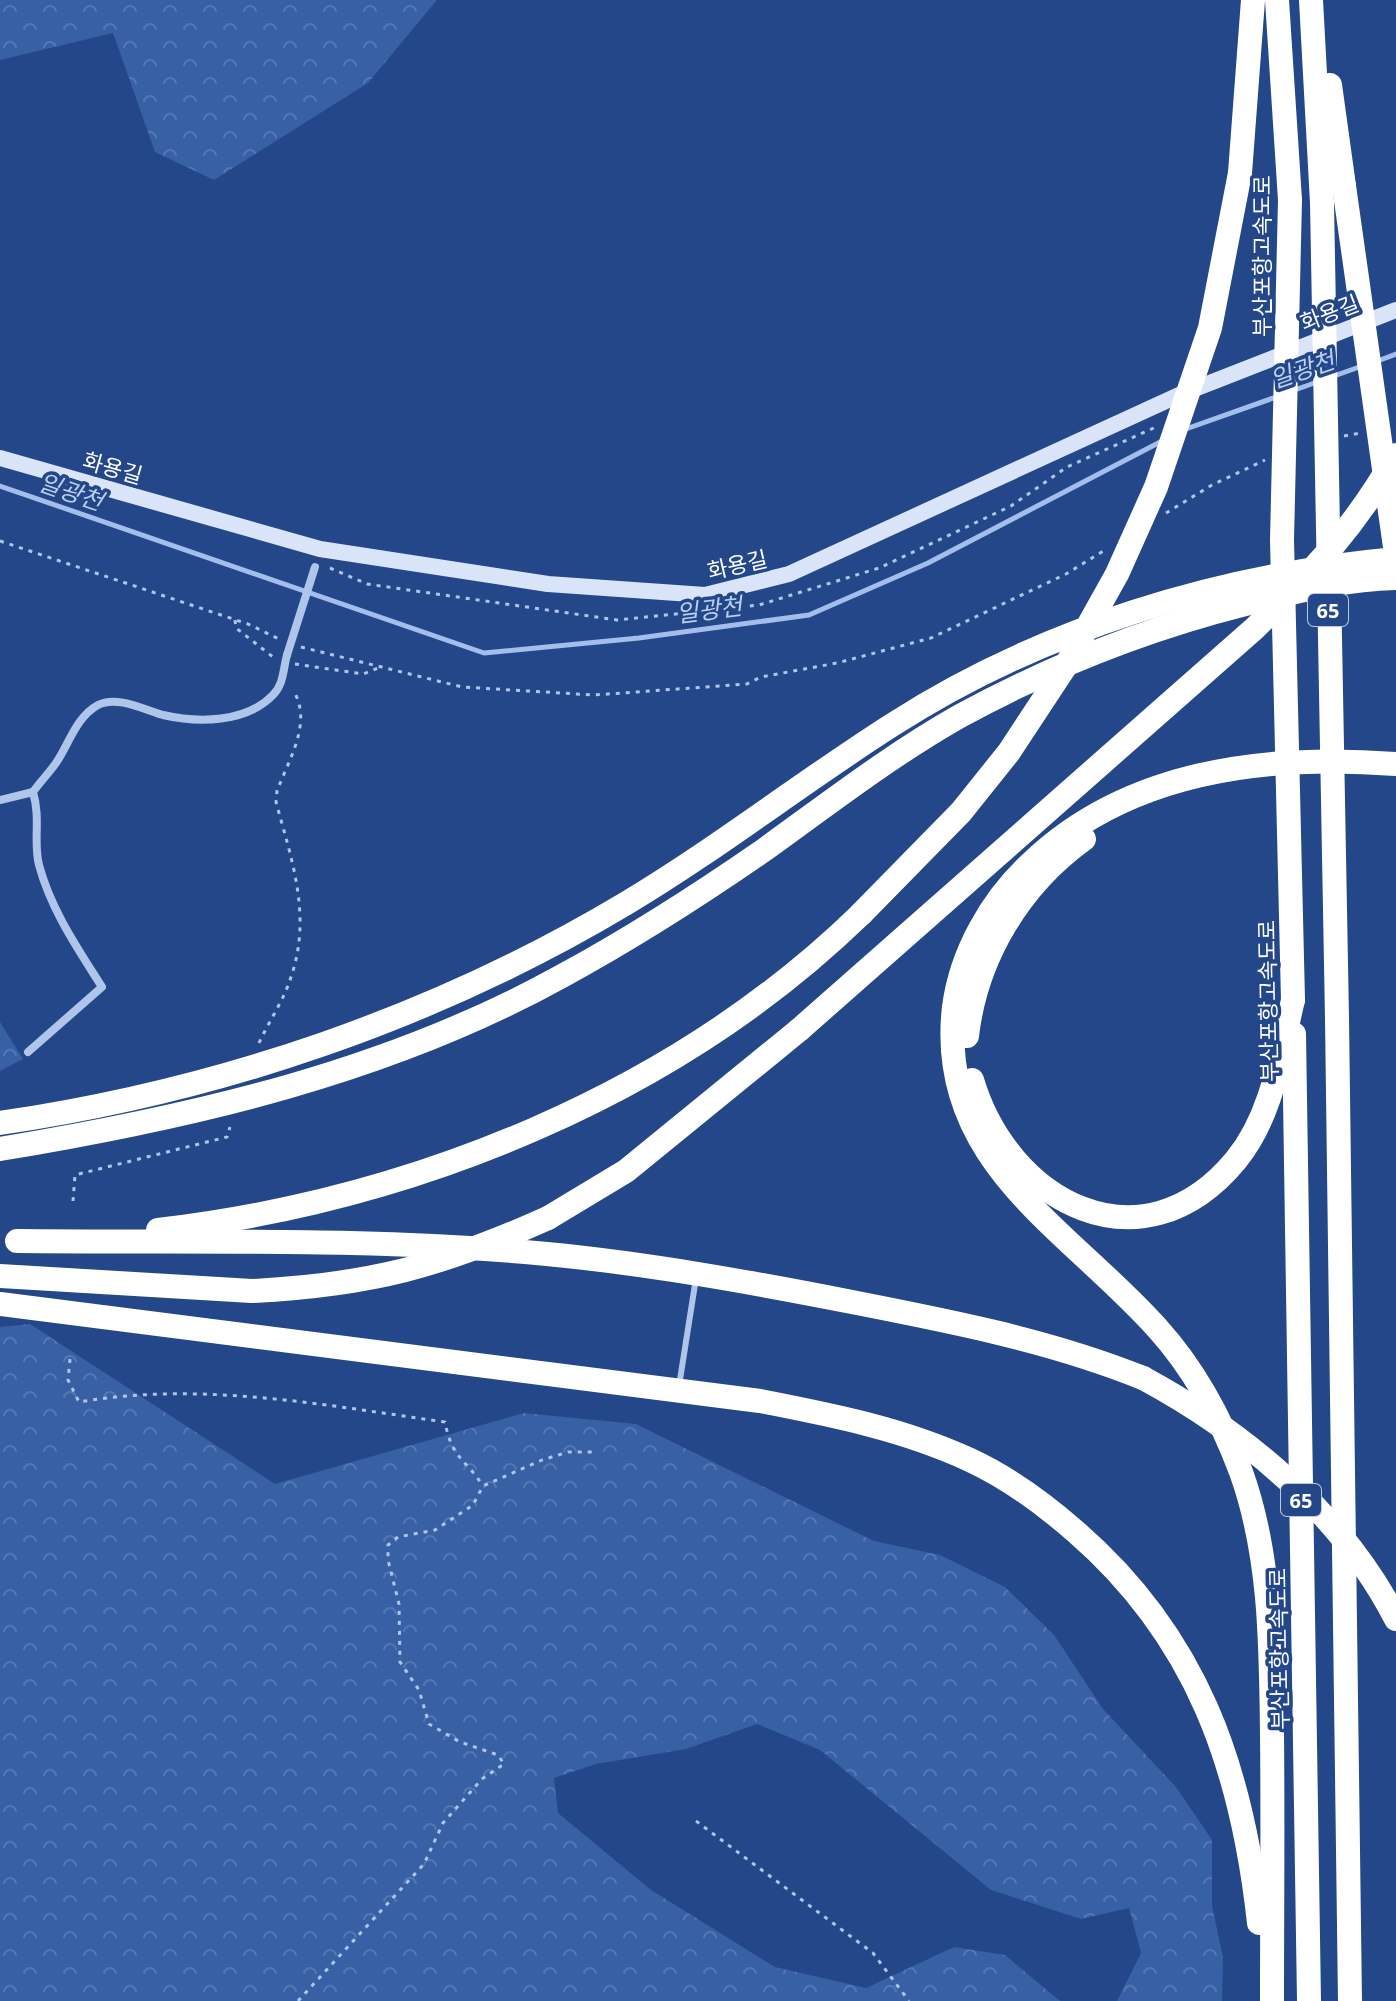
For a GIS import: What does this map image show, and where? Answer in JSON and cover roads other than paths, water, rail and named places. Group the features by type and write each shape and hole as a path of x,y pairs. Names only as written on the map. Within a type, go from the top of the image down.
{"highway":[{"path":"8,1242 161,1230 270,1213 444,1165 600,1098 665,1060 784,981 861,914 961,812 1009,752 1065,667 1117,574 1156,487 1210,328 1240,173 1253,0"},
{"name":"부산포항고속도로","path":"1277,0 1290,200 1282,540 1293,1000 1309,2001"},
{"name":"65","path":"1311,0 1322,203 1350,2001"},
{"path":"0,1123 180,1087 271,1061 432,1003 625,904 907,716 973,678 1069,636 1176,599 1235,584 1396,557 1318,0"},
{"path":"0,1276 252,1291 383,1278 469,1252 548,1218 626,1171 799,1030 1255,628 1323,561 1367,507 1396,455"},
{"path":"0,1149 131,1128 218,1107 361,1062 480,1017 630,938 906,750 1011,690 1144,633 1204,615 1317,587 1396,578"},
{"path":"1270,2001 1272,1668 1261,1551 1240,1470 1214,1411 1189,1369 1161,1332 1033,1207 989,1157 961,1100 952,1027 957,984 977,933 1015,878 1072,828 1099,812 1198,775 1257,765 1328,759 1396,764"},
{"path":"1293,1000 1266,1108 1253,1135 1214,1184 1191,1199 1148,1215 1109,1217 1088,1212 1044,1189 1005,1148 977,1098 969,1070 970,1007 994,946 1006,922 1039,878 1081,841 1126,816 1242,779 1343,772 1396,777"},
{"path":"8,1242 308,1240 548,1254 697,1275 995,1332 1086,1355 1143,1378 1194,1405 1307,1498 1355,1552 1396,1619"},
{"path":"0,1304 679,1390 857,1420 921,1440 972,1461 1019,1487 1101,1553 1158,1619 1197,1683 1230,1767 1249,1851 1270,2001"}],"main road":[{"name":"화용길","path":"0,458 320,549 548,584 705,595 789,574 1179,395 1396,310"}],"street":[{"path":"0,800 33,792 57,762 76,725 96,705 107,701 164,715 219,720 246,713 273,695 284,677 286,659 320,549"},
{"path":"28,1052 102,987 63,923 39,863 39,813 33,792"}],"lane":[{"path":"679,1390 697,1275"}],"waterway":[{"name":"일광천","path":"1375,362 1396,354"},
{"name":"일광천","path":"1334,376 1362,366"},
{"name":"일광천","path":"1292,391 1317,382"},
{"name":"일광천","path":"1183,430 1279,396"},
{"name":"일광천","path":"0,486 484,653 639,638 809,615 928,563 1164,440"}]}
